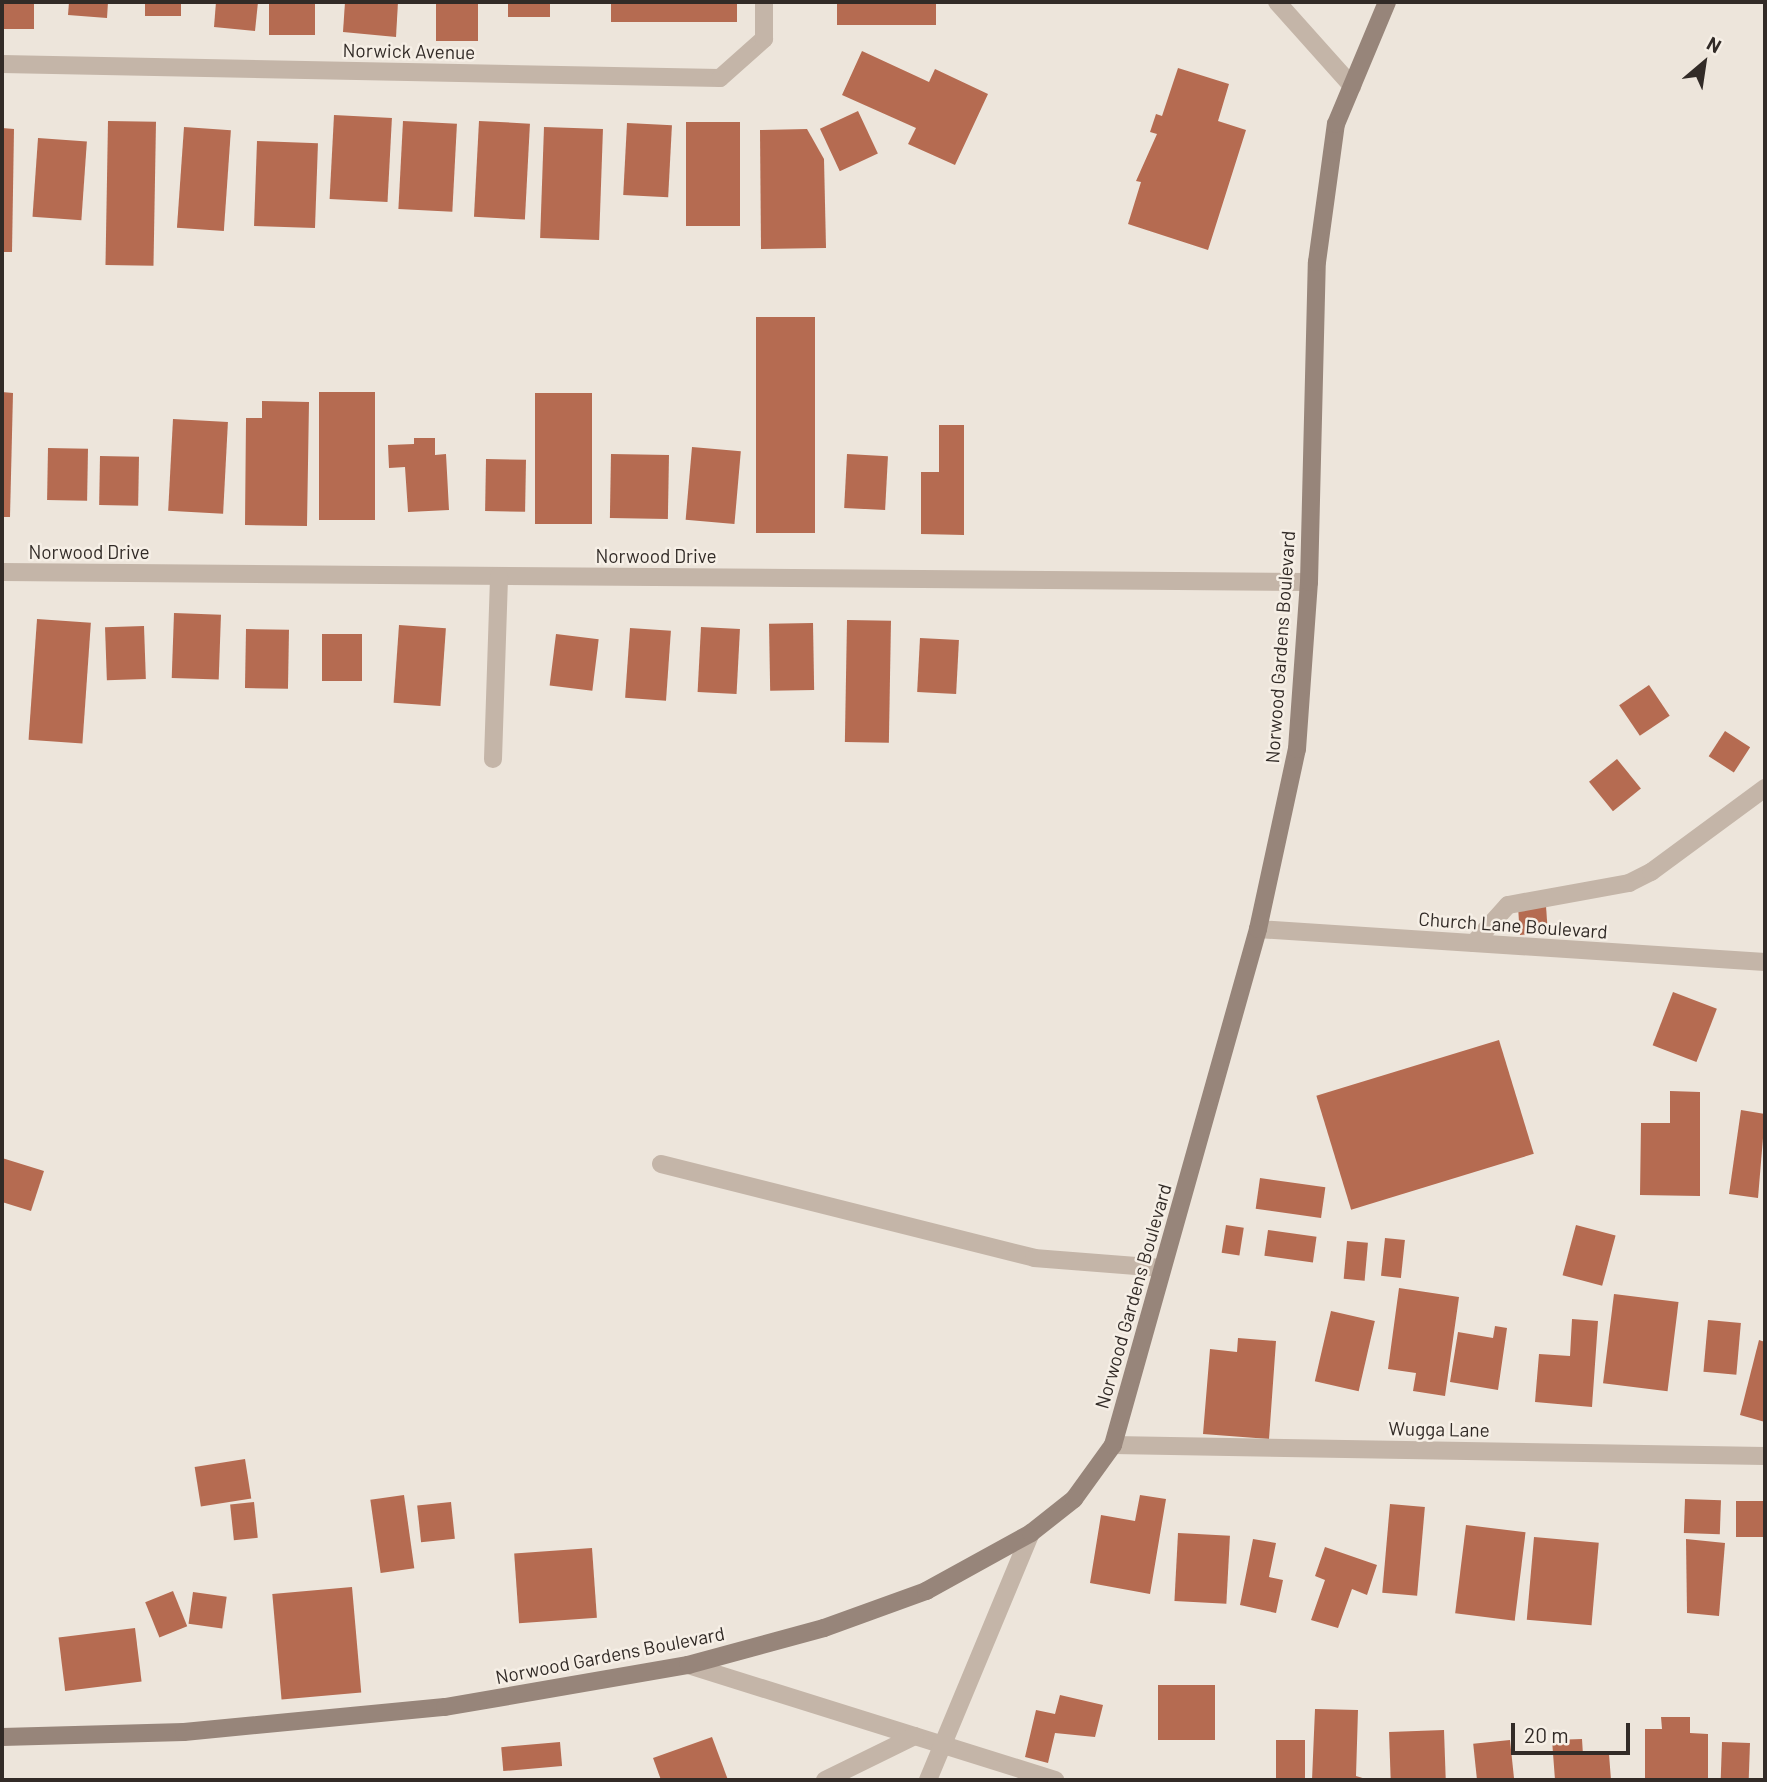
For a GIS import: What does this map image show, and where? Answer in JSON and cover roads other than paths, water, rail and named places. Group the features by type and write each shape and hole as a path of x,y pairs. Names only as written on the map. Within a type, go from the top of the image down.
{"street":[{"name":"Norwick Avenue","path":"2,64 720,78 764,39 764,2"},
{"path":"1277,2 1352,86"},
{"name":"Norwood Gardens Boulevard","path":"2,1737 184,1732 444,1707 688,1665 824,1628 926,1591 1031,1533 1074,1499 1113,1445 1258,929 1297,749 1309,582 1317,262 1336,124 1387,2"},
{"name":"Norwood Drive","path":"2,572 1309,582"},
{"path":"493,759 499,576"},
{"path":"1474,943 1508,905 1629,883 1651,872 1765,788"},
{"name":"Church Lane Boulevard","path":"1258,929 1765,962"},
{"path":"661,1164 1034,1258 1163,1268"},
{"name":"Wugga Lane","path":"1113,1445 1765,1456"},
{"path":"928,1780 1031,1533"},
{"path":"688,1665 1055,1780"},
{"path":"825,1780 915,1737"}]}
